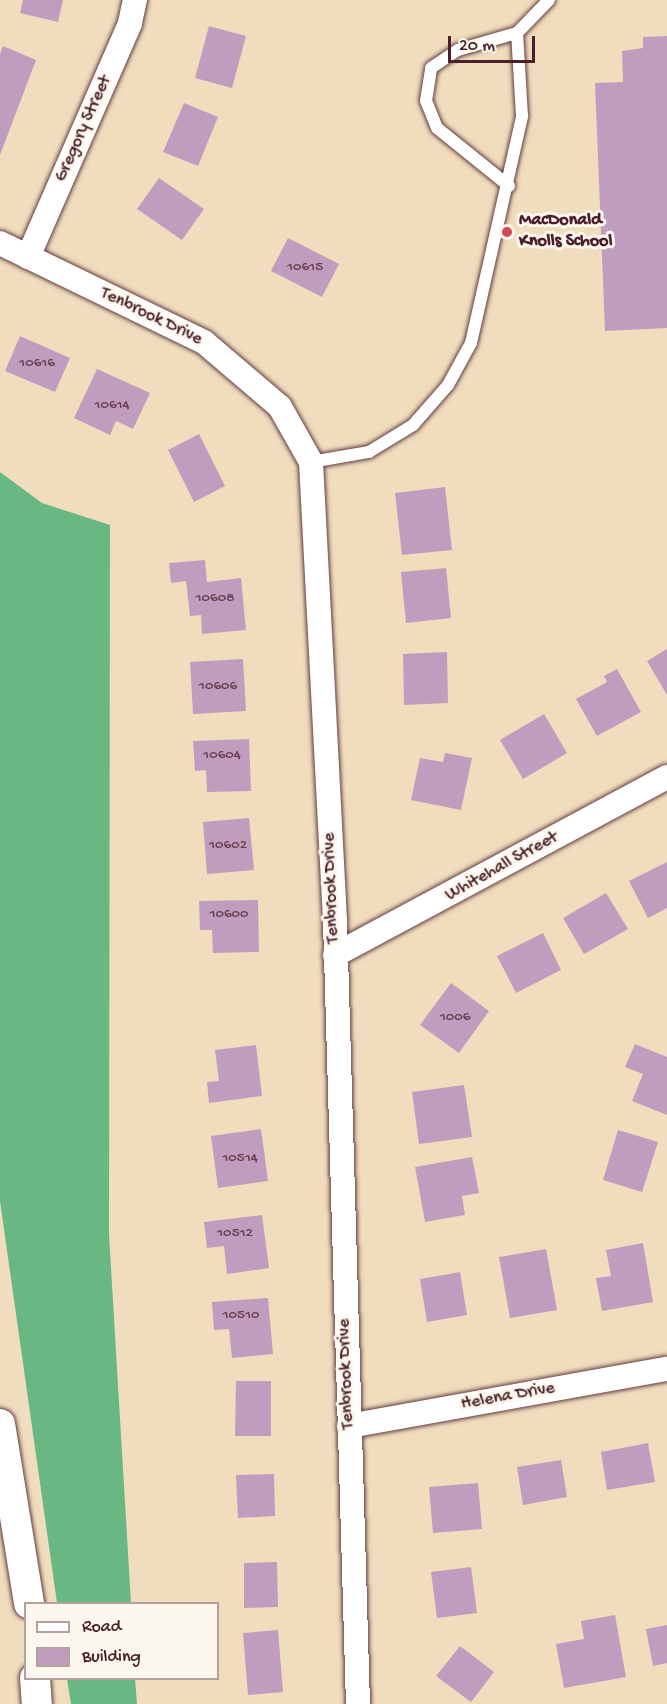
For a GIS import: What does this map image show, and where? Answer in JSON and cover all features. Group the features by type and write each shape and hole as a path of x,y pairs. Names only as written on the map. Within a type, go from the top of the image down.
{"street":[{"name":"Gregory Street","path":"28,257 130,23 135,0"},
{"name":"Tenbrook Drive","path":"0,243 204,342 280,407 311,462 335,955 358,1704"},
{"name":"Whitehall Street","path":"335,955 667,777"},
{"name":"Helena Drive","path":"349,1426 667,1369"},
{"path":"0,1424 29,1602"},
{"path":"35,1680 37,1704"}],"lane":[{"path":"509,186 437,128 426,101 431,68 458,50 517,33 549,0"},
{"path":"311,462 369,452 413,424 448,386 471,344 509,186 522,116 517,33"}],"green space":[{"path":"0,472 42,503 110,525 109,1234 131,1602 57,1602 0,1201"},
{"path":"67,1680 135,1680 137,1704 71,1704"}],"building":[{"path":"23,0 63,0 58,22 20,13"},
{"path":"209,26 246,36 232,88 195,78"},
{"path":"667,36 667,328 605,331 595,83 623,82 622,51 643,48 643,37"},
{"path":"3,46 36,60 0,155 0,54"},
{"path":"184,103 218,117 198,166 163,152"},
{"path":"159,178 204,209 182,240 137,209"},
{"path":"288,238 339,264 322,297 271,271"},
{"path":"20,336 70,358 55,392 5,371"},
{"path":"97,369 150,393 133,429 116,421 110,435 74,418"},
{"path":"199,434 225,486 194,502 168,450"},
{"path":"445,487 452,550 402,555 395,493"},
{"path":"205,560 207,582 241,578 246,630 202,634 201,615 190,616 186,581 171,583 169,563"},
{"path":"446,568 451,618 406,623 401,572"},
{"path":"667,649 667,695 647,661"},
{"path":"447,652 448,703 404,705 403,654"},
{"path":"243,659 246,711 193,714 190,662"},
{"path":"617,669 641,712 597,736 576,699 607,682 604,676"},
{"path":"544,714 567,753 523,779 500,740"},
{"path":"249,739 251,791 207,792 206,770 195,771 193,741"},
{"path":"445,753 472,758 461,810 411,800 420,758 443,762"},
{"path":"249,818 254,870 207,874 203,822"},
{"path":"667,862 667,908 648,918 629,881"},
{"path":"606,893 628,929 584,954 563,918"},
{"path":"258,900 259,952 213,953 212,930 200,930 199,901"},
{"path":"543,933 561,970 516,993 497,956"},
{"path":"451,983 489,1011 459,1053 420,1025"},
{"path":"635,1044 667,1057 667,1115 632,1101 643,1074 625,1067"},
{"path":"256,1045 262,1096 209,1103 207,1082 219,1081 215,1050"},
{"path":"464,1085 472,1137 419,1144 412,1092"},
{"path":"261,1129 268,1181 218,1188 211,1136"},
{"path":"618,1130 658,1142 642,1192 603,1180"},
{"path":"472,1157 479,1193 462,1196 465,1215 425,1222 415,1167"},
{"path":"262,1215 269,1268 227,1274 224,1246 207,1248 204,1222"},
{"path":"643,1243 653,1302 602,1311 596,1278 611,1276 606,1250"},
{"path":"546,1249 557,1310 510,1318 499,1257"},
{"path":"460,1272 467,1315 427,1322 420,1279"},
{"path":"268,1298 273,1354 232,1358 229,1329 214,1330 212,1302"},
{"path":"236,1381 271,1381 271,1436 235,1436"},
{"path":"648,1443 655,1482 607,1490 601,1452"},
{"path":"561,1460 567,1497 523,1505 517,1467"},
{"path":"274,1474 275,1516 238,1518 236,1475"},
{"path":"478,1483 482,1529 433,1533 429,1487"},
{"path":"277,1562 278,1607 244,1608 244,1563"},
{"path":"471,1567 477,1613 437,1618 431,1572"},
{"path":"615,1615 626,1677 564,1688 556,1644 584,1639 581,1621"},
{"path":"667,1625 667,1663 653,1666 646,1629"},
{"path":"278,1630 283,1692 248,1695 243,1633"},
{"path":"460,1646 494,1672 471,1702 436,1676"}],"place":[{"name":"MacDonald Knolls School","path":"507,232"}]}
